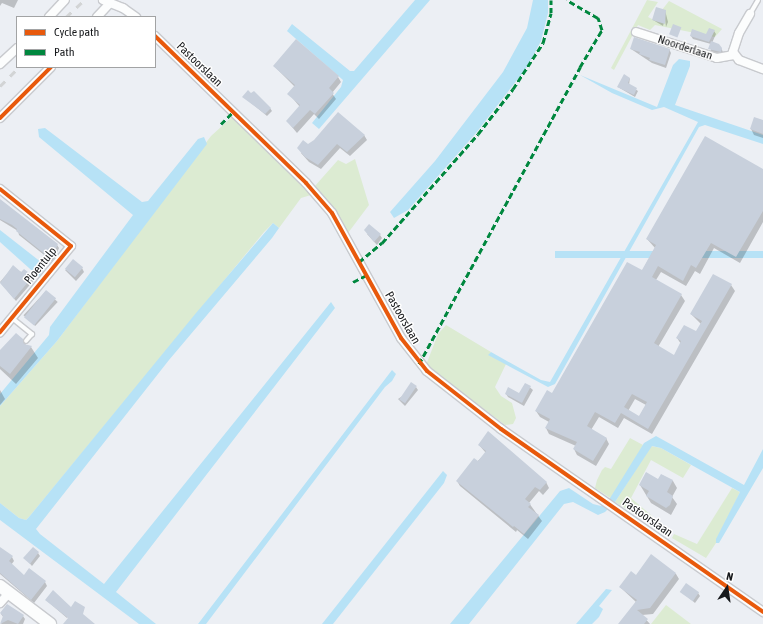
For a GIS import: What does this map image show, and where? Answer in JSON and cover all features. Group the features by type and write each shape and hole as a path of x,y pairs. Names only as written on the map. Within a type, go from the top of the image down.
{"street":[{"path":"50,16 65,0"},
{"path":"98,16 111,2 134,16"},
{"path":"750,14 734,44 734,55 739,60 763,69"},
{"name":"Noorderlaan","path":"636,32 717,58 734,55"},
{"name":"Pastoorslaan","path":"156,37 306,184 332,213 401,338 420,364 501,429 763,612"},
{"path":"0,64 16,49"},
{"path":"0,118 50,68"},
{"name":"Pioentulp","path":"0,189 71,246 0,332"},
{"path":"0,603 4,590 50,624"}],"lane":[{"path":"750,14 758,0"},
{"path":"12,318 32,334 26,342"}],"green space":[{"path":"647,0 658,2 648,17 654,20 669,1 722,29 715,37 655,25 650,30 638,25 614,70 611,68"},
{"path":"232,117 311,195 301,198 279,228 273,223 264,232 29,517 26,520 19,518 0,503 0,406 57,341 211,136"},
{"path":"355,159 369,205 348,233 335,213 314,187 338,160 346,164"},
{"path":"446,325 491,352 489,355 506,364 495,387 501,396 512,403 516,418 513,424 505,425 426,365 438,334"},
{"path":"630,438 643,445 612,499 595,488 597,480 605,467 611,469"},
{"path":"651,446 661,448 691,465 683,478 651,460 631,498 665,527 662,531 615,502"},
{"path":"732,488 740,492 716,543 706,558 672,538 674,534 697,544"},
{"path":"666,605 691,624 651,624"}],"water":[{"path":"415,0 430,0 319,129 312,123 341,87 343,80 287,31 292,24 350,71 354,71"},
{"path":"533,0 548,0 548,13 541,41 527,67 476,133 408,210 394,218 390,212 435,161 503,72 527,28"},
{"path":"679,59 690,61 690,66 675,105 763,135 763,144 705,125 699,127 555,384 548,387 488,355 491,352 541,380 550,382 698,122 664,107 652,110 612,93 580,75 657,107 673,65"},
{"path":"45,128 142,202 148,201 198,139 204,137 207,144 57,341 0,406 0,394 49,335 50,327 133,215 39,137 38,129"},
{"path":"273,223 279,228 272,238 169,360 36,529 40,534 104,584 331,302 335,308 116,592 156,624 139,624 0,520 0,503 19,518 26,520 29,517 196,313"},
{"path":"0,230 46,266 39,277 0,242"},
{"path":"555,251 763,251 763,258 555,258"},
{"path":"392,370 396,374 392,381 385,387 206,624 198,624"},
{"path":"656,436 744,485 763,449 763,468 719,543 716,543 716,539 740,492 661,448 652,446 615,502 605,512 598,515 573,502 564,504 469,624 450,624 560,491 569,488 593,504 601,506 607,503 644,443"},
{"path":"443,471 447,475 444,483 333,624 322,624"},
{"path":"606,589 612,590 599,606 603,609 599,617 592,624 576,624"}],"building":[{"path":"656,7 666,10 665,24 652,20"},
{"path":"673,24 681,27 677,37 669,34"},
{"path":"709,28 715,30 709,42 690,36 692,29 706,34"},
{"path":"634,37 670,49 665,65 649,60 650,58 639,54 640,52 630,49"},
{"path":"296,39 339,76 329,88 334,93 315,114 310,110 293,128 286,121 300,105 287,94 295,85 273,66"},
{"path":"711,41 719,44 722,48 721,52 708,49"},
{"path":"624,74 630,78 628,83 637,88 634,95 617,87"},
{"path":"248,90 251,93 254,91 271,108 265,114 242,97"},
{"path":"338,112 365,135 347,152 337,144 318,165 305,157 297,148 303,140 308,144 314,140"},
{"path":"754,117 763,120 763,134 750,129"},
{"path":"705,136 763,169 763,211 736,257 711,243 696,268 691,265 683,281 658,266 652,277 682,294 654,343 674,355 681,341 676,338 684,325 696,331 702,321 690,314 713,274 732,284 648,429 621,413 615,423 595,412 587,426 607,438 593,461 573,449 577,442 545,428 550,419 535,411 547,390 552,393 627,262 642,270 656,245 646,239","holes":["632,394 647,402 639,416 624,407"]},
{"path":"0,199 58,244 51,259 16,231 17,229 12,225 0,219"},
{"path":"369,224 381,234 374,242 364,230"},
{"path":"73,259 83,267 75,277 65,269"},
{"path":"13,265 21,272 24,269 33,276 14,299 0,283"},
{"path":"46,290 56,298 34,325 24,317"},
{"path":"16,333 23,339 24,344 32,346 10,374 0,366 0,350"},
{"path":"411,382 417,386 405,403 399,399"},
{"path":"525,383 531,386 522,403 505,394 508,387 519,393"},
{"path":"488,431 547,482 540,490 535,487 525,499 531,504 528,507 539,515 524,534 514,526 513,527 456,481 474,458 478,461 486,451 478,445"},
{"path":"646,472 658,479 661,474 673,480 667,492 673,496 670,505 666,508 646,496 649,491 639,485"},
{"path":"0,547 13,556 9,561 24,575 29,568 46,581 31,600 0,573"},
{"path":"33,547 39,552 30,564 23,558"},
{"path":"651,554 676,573 650,608 637,610 648,619 644,624 618,624 637,600 619,587 631,571 636,575"},
{"path":"686,583 699,592 693,601 680,592"},
{"path":"53,590 71,607 75,601 85,607 83,614 95,624 63,624 68,618 45,600"},
{"path":"7,604 24,615 18,624 8,620 0,624 3,616 0,613"}],"railway":[{"path":"67,16 84,0"},
{"path":"0,86 18,68"}],"marked path":[{"path":"359,262 382,243 478,134 513,89 543,43 551,13 551,0"},
{"path":"419,364 580,67 602,30 598,18 567,0"},
{"path":"221,124 233,112"},
{"path":"353,282 367,275"}],"cycle path":[{"path":"156,37 306,183 332,213 401,338 427,371 501,429 763,612"},
{"path":"0,118 50,68"},
{"path":"0,189 71,246 0,332"}]}
